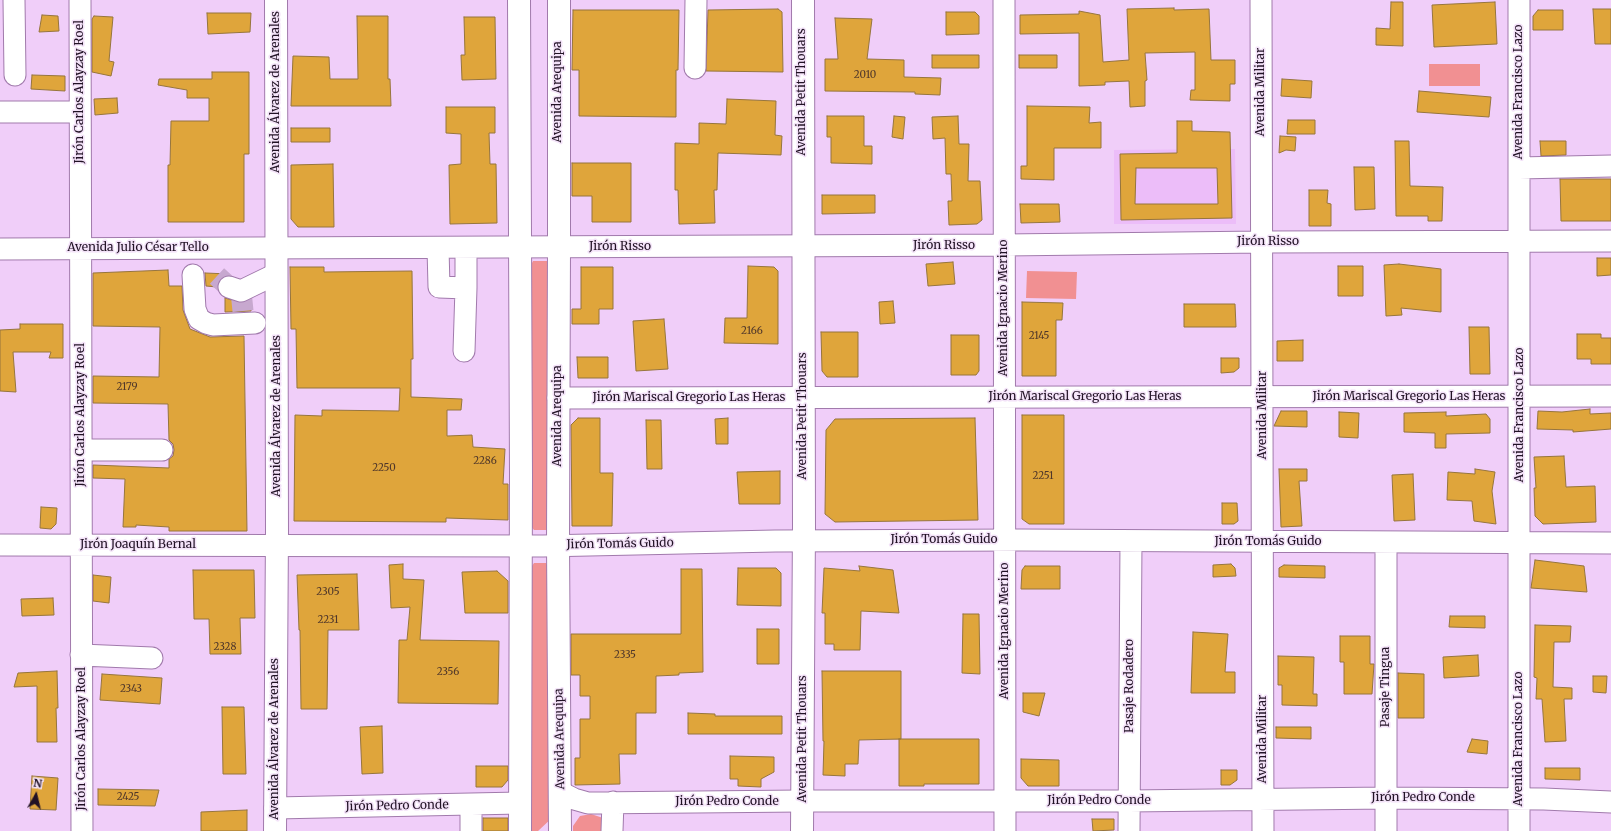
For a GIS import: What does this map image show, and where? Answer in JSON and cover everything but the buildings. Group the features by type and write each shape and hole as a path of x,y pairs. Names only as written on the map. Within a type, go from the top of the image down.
{"main road":[{"name":"Avenida Álvarez de Arenales","path":"275,831 277,545 276,0"},
{"path":"519,0 520,831"},
{"name":"Avenida Arequipa","path":"556,826 560,790 558,545 558,0"},
{"name":"Avenida Petit Thouars","path":"802,831 804,541 802,246 803,0"}],"street":[{"path":"14,0 15,75"},
{"name":"Jirón Carlos Alayzay Roel","path":"80,0 82,831"},
{"name":"Avenida Ignacio Merino","path":"1004,0 1005,831"},
{"name":"Avenida Militar","path":"1261,0 1263,831"},
{"name":"Avenida Francisco Lazo","path":"1519,0 1519,831"},
{"path":"695,68 702,3"},
{"path":"0,112 80,112"},
{"path":"1519,168 1611,166"},
{"name":"Jirón Risso","path":"276,248 1611,241"},
{"name":"Avenida Julio César Tello","path":"0,248 276,248"},
{"path":"438,248 439,287 466,288"},
{"path":"464,351 466,248"},
{"path":"229,287 241,291 276,274"},
{"path":"193,276 195,309 196,315 200,319 206,323 214,325 249,317 276,333"},
{"name":"Jirón Mariscal Gregorio Las Heras","path":"558,398 1611,396"},
{"path":"81,450 162,450"},
{"name":"Jirón Tomás Guido","path":"277,545 520,546 804,541 1004,540 1131,542 1611,543"},
{"name":"Pasaje Rodadero","path":"1129,831 1131,542"},
{"name":"Pasaje Tingua","path":"1386,542 1386,831"},
{"name":"Jirón Joaquín Bernal","path":"0,545 277,545"},
{"path":"81,656 152,658"},
{"name":"Jirón Pedro Conde","path":"560,790 574,800 588,803 802,801 1129,801 1386,798 1519,799 1611,802"},
{"path":"612,802 612,831"},
{"name":"Jirón Pedro Conde","path":"275,808 520,803"},
{"name":"Jirón Pedro Conde","path":"556,826 588,803"},
{"path":"471,804 471,831"}],"shaded area":[{"path":"1429,64 1480,64 1480,86 1429,86"},
{"path":"1235,149 1236,224 1114,224 1114,150"},
{"path":"533,261 548,261 550,525 547,530 534,530 530,525 529,269"},
{"path":"1027,271 1077,272 1076,299 1026,298"},
{"path":"534,563 546,563 551,572 553,817 538,831 531,831 528,801 528,572"},
{"path":"591,814 603,818 607,831 573,831 573,826 580,816"}],"tunnel":[{"path":"217,276 229,287"},
{"path":"241,291 243,311"}]}
